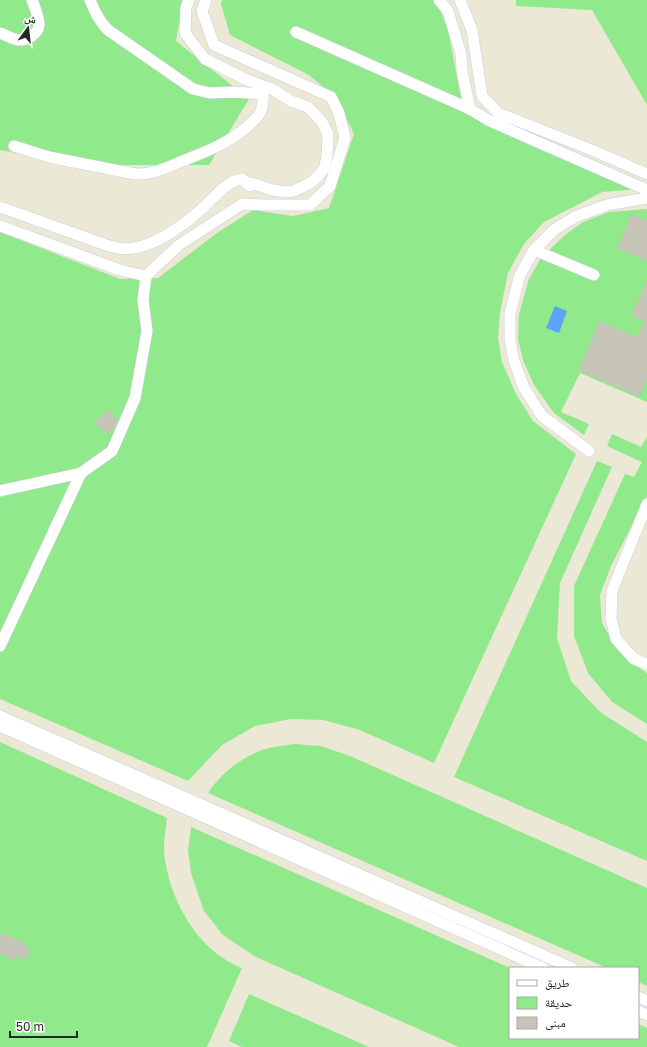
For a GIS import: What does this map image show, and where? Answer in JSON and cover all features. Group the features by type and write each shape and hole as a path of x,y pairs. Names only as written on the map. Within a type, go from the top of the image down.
{"street":[{"path":"0,33 18,40 24,40 36,32 39,23 32,0"},
{"path":"0,207 109,246 121,249 132,249 149,244 183,224 202,209 221,190 237,179 242,178 250,186 251,184 280,191 294,191 302,188 315,179 324,169 327,157 328,134 322,122 308,107 291,101 272,89 210,93 193,89 108,30 96,15 90,0"},
{"path":"189,0 186,7 185,33 205,59 247,80 263,90"},
{"path":"0,491 81,473 112,451 135,398 147,331 143,300 146,276 179,245 242,204 310,205 330,186 345,138 339,112 331,98 214,45 202,11 206,0"},
{"path":"439,0 448,12 461,54 462,71 470,109"},
{"path":"460,0 472,30 482,96 498,113 592,150 647,174"},
{"path":"296,32 470,109 490,121 647,190"},
{"path":"14,146 49,157 135,174 149,174 212,150 231,140 260,113 263,104 263,90"},
{"path":"589,451 542,416 524,388 514,361 510,339 510,313 520,276 534,250 556,229 577,216 607,205 647,198"},
{"path":"0,226 120,270 146,276"},
{"path":"534,250 594,275"},
{"path":"0,646 81,473"},
{"path":"647,504 612,591 611,618 616,640 634,658 647,664"},
{"path":"0,716 570,967"},
{"path":"0,726 541,967"}],"green space":[{"path":"0,0 183,0 176,41 249,99 209,165 88,165 0,150"},
{"path":"222,0 433,0 437,2 448,30 464,113 639,189 602,192 544,222 524,244 508,273 500,312 498,338 502,362 516,394 533,421 576,454 434,763 360,730 323,720 291,719 255,726 222,745 188,781 0,699 0,232 120,279 158,278 217,233 253,210 293,216 329,208 354,134 336,98 309,75 230,35 221,4"},
{"path":"516,0 647,0 647,105 592,10 516,6"},
{"path":"647,209 647,402 580,373 561,412 589,424 584,435 554,413 534,385 523,360 518,339 519,314 529,279 541,258 565,235 583,222 609,212"},
{"path":"612,434 641,447 647,437 647,496 611,566 600,595 602,623 616,648 632,663 647,673 647,724 612,702 588,673 574,636 574,586 625,474 634,477 642,462 607,446"},
{"path":"597,461 612,467 560,583 557,638 571,681 600,712 647,742 647,861 454,777"},
{"path":"0,742 167,818 164,844 165,861 172,888 184,915 200,938 209,947 224,959 242,968 207,1047 0,1047"},
{"path":"294,744 321,746 350,756 647,888 647,986 639,982 639,967 605,967 208,793 223,775 236,764 250,755 275,747"},
{"path":"191,827 509,968 509,1039 639,1039 639,1024 647,1028 647,1047 459,1047 256,957 223,935 204,911 191,873 188,850"},
{"path":"249,994 369,1047 242,1047 229,1041"}],"water":[{"path":"555,306 567,311 559,333 546,328"}],"building":[{"path":"632,214 647,221 647,261 617,248"},
{"path":"647,280 647,379 639,397 578,370 600,321 637,337 644,321 631,316"},
{"path":"108,410 118,421 115,427 107,434 94,422"},
{"path":"4,934 25,943 24,946 31,949 26,960 18,956 14,960 0,954 0,935 2,936"}]}
